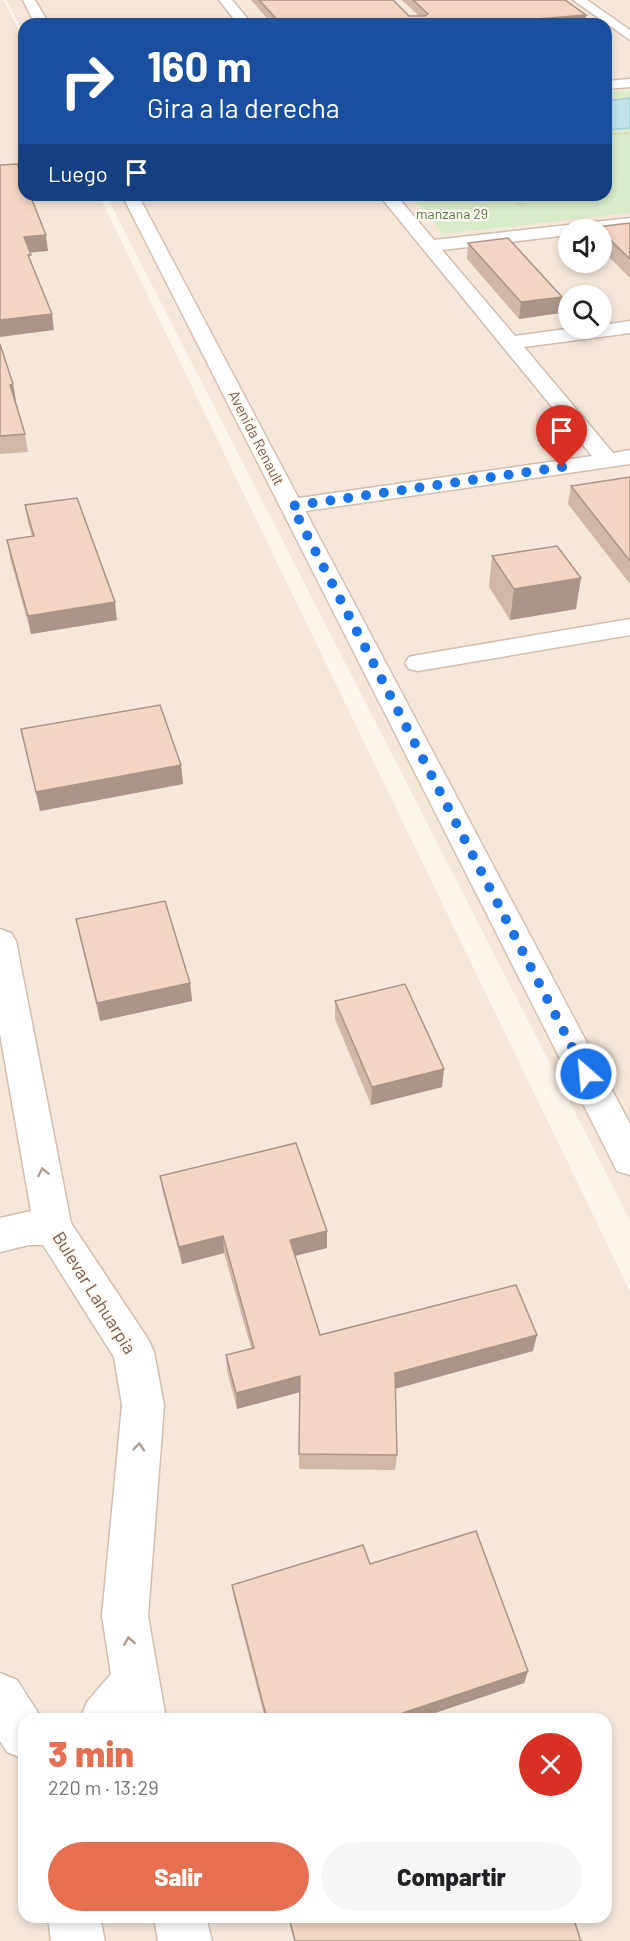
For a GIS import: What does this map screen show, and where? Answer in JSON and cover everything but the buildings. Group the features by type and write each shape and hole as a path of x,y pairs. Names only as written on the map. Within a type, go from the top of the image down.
{"street":[{"path":"29,0 39,18"},
{"path":"225,0 240,18"},
{"path":"579,0 605,18"},
{"path":"612,23 628,34"},
{"path":"612,84 630,83"},
{"name":"Avenida Renault","path":"133,201 630,1160"},
{"path":"392,201 607,460"},
{"path":"612,225 630,223"},
{"path":"429,246 558,231"},
{"path":"510,343 630,327"},
{"path":"292,506 630,457"},
{"path":"418,663 630,627"},
{"name":"Bulevar Lahuarpia","path":"0,941 53,1228 134,1352 143,1405 125,1616 139,1701"},
{"path":"0,1235 29,1228 53,1228"},
{"path":"0,1697 18,1726"},
{"path":"116,1713 139,1701"},
{"path":"75,1923 78,1941"},
{"path":"181,1923 184,1941"}],"path":[{"path":"612,134 630,133"}],"shaded area":[{"path":"0,0 4,0 18,29 18,201 102,201 630,1291 630,1941 0,1941"},
{"path":"6,0 630,0 630,1220 109,201 612,201 612,18 18,18 18,23"}],"green space":[{"name":"manzana 29","path":"630,90 630,213 558,219 558,221 443,234 415,201 612,201 612,92"}],"water":[{"path":"630,98 630,128 612,130 612,100"}],"route":[{"path":"562,467 292,506 586,1074"}]}
